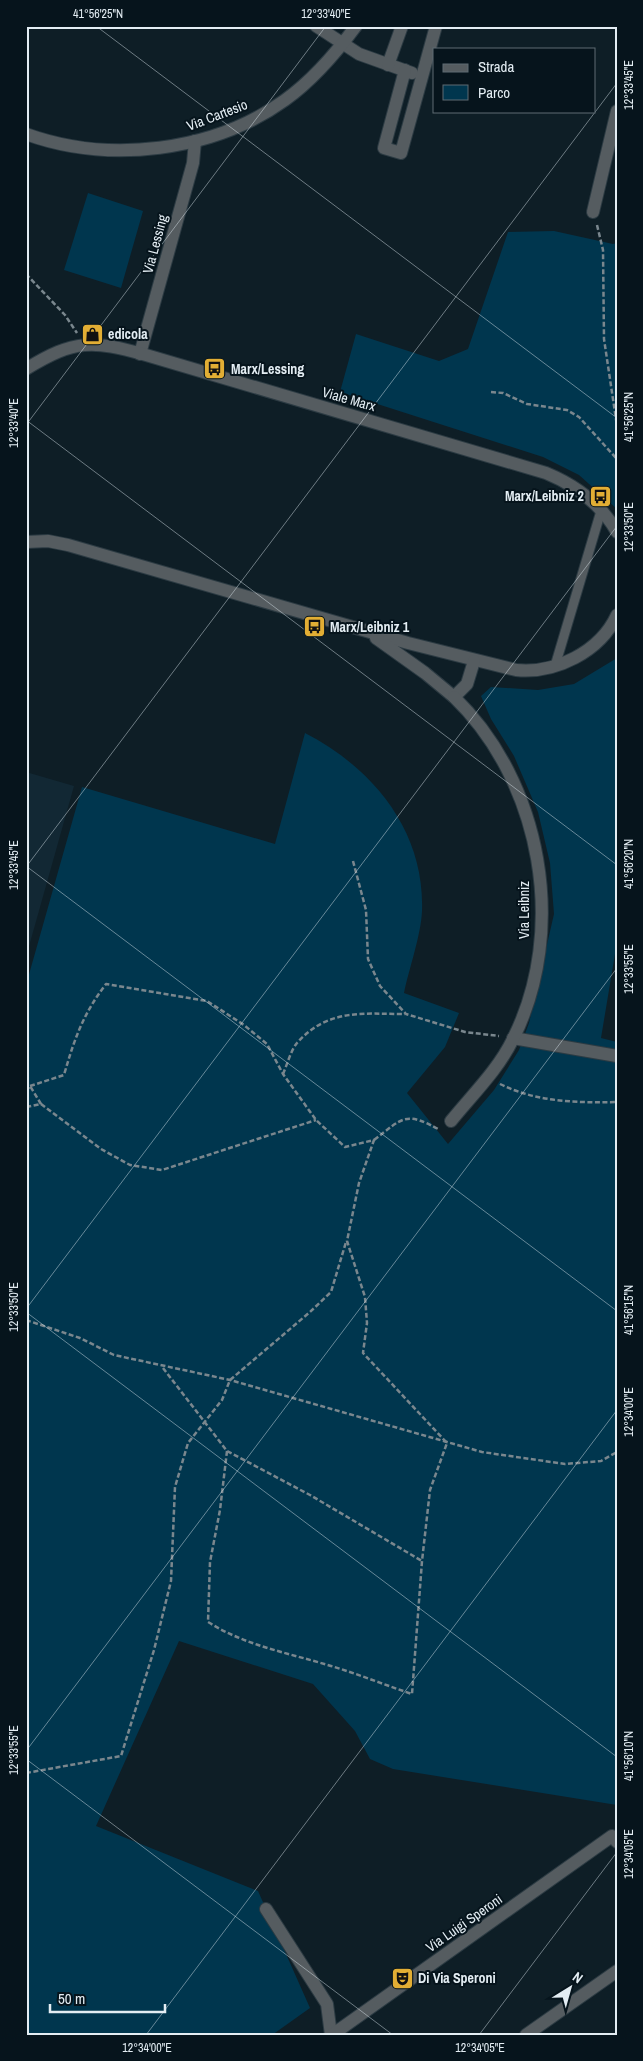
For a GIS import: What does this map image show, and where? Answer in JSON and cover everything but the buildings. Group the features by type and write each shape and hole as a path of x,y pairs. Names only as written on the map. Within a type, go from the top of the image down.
{"street":[{"path":"316,26 360,54 422,76"},
{"name":"Via Cartesio","path":"26,134 72,146 108,150 160,147 195,141 234,127 284,101 311,78 344,43 356,26"},
{"path":"388,65 402,26"},
{"path":"405,70 384,148 401,153 436,26"},
{"path":"593,212 617,111"},
{"name":"Via Lessing","path":"140,354 193,163 195,141"},
{"name":"Viale Marx","path":"26,369 56,351 81,345 114,348 140,354 546,473 571,485 601,511 617,532"},
{"path":"26,542 48,541 68,544 366,631 474,661 524,671 555,666 588,650 609,629 617,615"},
{"name":"Via Leibniz","path":"366,631 416,666 454,697 484,732 507,768 522,801 536,852 541,898 539,942 529,995 513,1038 487,1077 451,1121"},
{"path":"454,697 467,684 474,661"},
{"path":"513,1038 617,1056"},
{"name":"Via Luigi Speroni","path":"332,2035 614,1839"},
{"path":"266,1909 327,2004 332,2035"},
{"path":"526,2035 617,1971"}],"lane":[{"path":"555,666 601,511"}],"path":[{"path":"593,212 603,250 604,339 617,426"},
{"path":"26,274 65,315 74,327 81,345"},
{"path":"491,392 503,393 527,404 567,410 579,416 616,459"},
{"path":"616,459 617,450"},
{"path":"353,860 366,910 368,959 380,986 406,1014"},
{"path":"26,1091 30,1086 64,1076 76,1035 89,1006 106,984 207,1001 244,1025 267,1044 283,1074 316,1120 345,1148 374,1140 400,1119 417,1118 441,1131 451,1121"},
{"path":"283,1074 297,1043 324,1023 347,1014 406,1014 465,1032 513,1038"},
{"path":"487,1077 513,1090 569,1103 617,1102"},
{"path":"30,1086 41,1104 108,1153 130,1165 162,1170 316,1120"},
{"path":"26,1107 41,1104"},
{"path":"26,1773 121,1756 154,1650 171,1581 175,1487 188,1443 222,1400 230,1380 331,1292 347,1241 359,1183 374,1140"},
{"path":"347,1241 365,1297 367,1323 363,1353 447,1443"},
{"path":"26,1320 80,1338 114,1355 162,1367 230,1380 482,1452 566,1464 601,1460 617,1452"},
{"path":"162,1367 227,1451 310,1495 422,1561"},
{"path":"227,1451 220,1510 210,1562 208,1622 226,1633 245,1641 333,1666 412,1694 422,1561 430,1490 447,1443"}],"shaded area":[{"path":"26,772 74,786 26,957"}],"green space":[{"path":"88,193 143,211 121,288 64,270"},
{"path":"554,231 613,244 617,243 617,509 579,475 543,457 340,392 356,334 439,361 468,349 508,232"},
{"path":"617,658 617,942 601,1038 617,1042 617,1805 393,1769 370,1759 355,1731 313,1684 179,1641 96,1826 258,1891 310,2008 272,2035 26,2035 26,985 82,787 275,844 305,733 330,747 373,784 390,805 404,829 415,854 421,882 421,920 404,993 459,1013 445,1047 407,1093 448,1144 494,1090 519,1050 529,1023 554,914 550,863 538,812 514,756 491,719 481,696 491,687 538,690 574,684"}],"place":[{"name":"edicola","path":"92,334"},
{"name":"Marx/Lessing","path":"215,369"},
{"name":"Marx/Leibniz 2","path":"600,496"},
{"name":"Marx/Leibniz 1","path":"314,627"},
{"name":"Di Via Speroni","path":"402,1978"}]}
